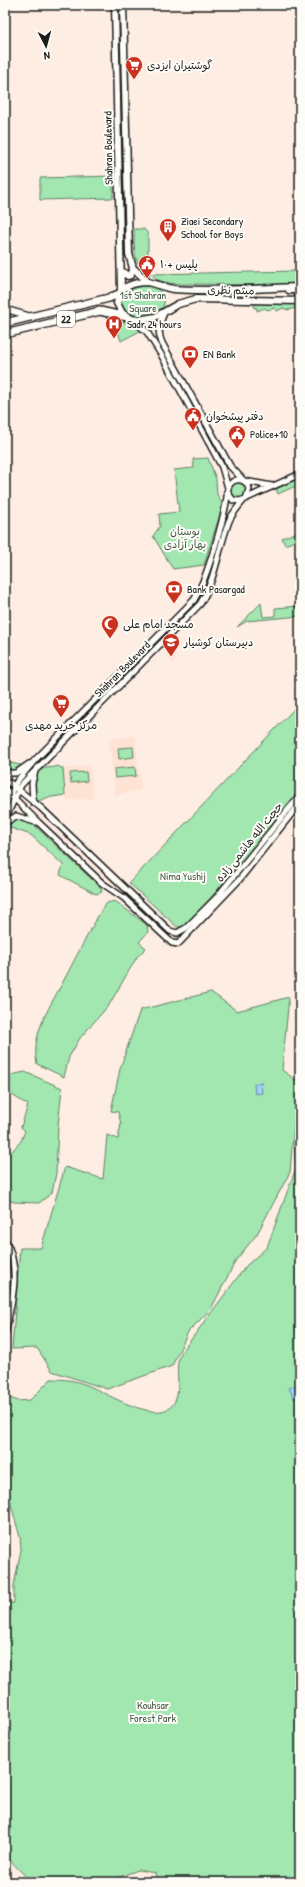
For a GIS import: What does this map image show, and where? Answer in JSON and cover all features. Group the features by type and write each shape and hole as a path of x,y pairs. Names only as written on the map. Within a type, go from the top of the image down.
{"highway":[{"name":"22","path":"5,322 98,301 120,292"},
{"path":"98,301 104,305 100,311"},
{"name":"22","path":"5,334 100,311 130,318"}],"main road":[{"name":"Shahran Boulevard","path":"115,5 121,271 120,292"},
{"name":"Shahran Boulevard","path":"123,5 128,241 129,254 133,268"},
{"path":"121,271 128,276 131,275 133,268 148,282"},
{"path":"148,282 135,284 120,292 117,303 119,308 130,318 150,319 164,313"},
{"name":"میثم نظری","path":"148,282 174,289 274,288 300,286"},
{"path":"274,288 295,290 299,296 297,301"},
{"name":"میثم نظری","path":"164,313 178,304 196,300 297,301"}],"street":[{"path":"5,310 29,316"},
{"path":"164,313 159,323 158,333 230,466 244,481 249,489 244,500"},
{"path":"5,314 7,316 5,322"},
{"name":"Shahran Boulevard","path":"5,805 12,784 194,600 203,581 224,512 227,490 222,467 148,332 130,318"},
{"path":"272,486 244,481 234,481 227,490 233,500 244,500 300,474"},
{"name":"Shahran Boulevard","path":"5,819 18,790 36,769 200,604 207,594 211,583 229,521 244,500"},
{"path":"5,773 16,773 35,760"},
{"path":"31,800 32,783 36,769"},
{"path":"12,784 31,800 170,931 177,933 178,944"},
{"path":"5,788 38,824 102,883 124,898 172,943 178,944"},
{"name":"حجت الله هاشمی زاده","path":"177,933 186,928 216,898 300,795"},
{"path":"24,808 24,800 31,800"},
{"path":"178,944 239,880 300,802"},
{"path":"5,823 16,816 25,817 38,824"},
{"path":"5,1240 11,1250 15,1284 5,1334"}],"shaded area":[{"name":"دبیرستان کوشیار","path":"170,650 177,660 172,663 165,653"},
{"path":"135,736 141,790 115,795 109,739"},
{"path":"90,766 93,798 66,800 63,769"}],"green space":[{"path":"113,176 113,198 40,200 40,178"},
{"path":"134,229 144,229 148,234 148,263 151,264 150,275 144,271 137,261 134,249"},
{"path":"300,271 300,285 179,284 160,281 152,274"},
{"name":"1st Shahran Square","path":"142,286 152,287 160,291 164,297 164,302 163,307 153,314 142,317 133,315 125,310 121,304 122,297 128,291"},
{"path":"254,304 300,304 300,308 297,310 296,308 288,310 283,308 277,311 275,308 267,310 265,308 257,311 257,308 254,308"},
{"path":"113,316 142,330 121,341"},
{"name":"بوستان بهار آزادی","path":"208,458 216,479 217,494 223,505 204,565 173,569 153,536 160,526 159,514 179,512 174,470 194,468 193,459"},
{"path":"300,478 300,484 278,494 276,489"},
{"path":"238,483 245,488 246,491 241,498 238,499 231,494 230,491 235,484"},
{"path":"300,531 300,539 285,545 282,538"},
{"path":"261,603 263,617 275,616 275,608 300,606 300,616 247,621 237,627"},
{"name":"Nima Yushij","path":"295,708 300,714 300,792 185,926 177,927 129,883"},
{"path":"133,747 134,757 119,759 118,748"},
{"path":"5,762 21,765 12,772 5,770"},
{"path":"58,766 63,769 65,795 46,798 39,801 35,794 33,784 35,775 42,769"},
{"path":"135,767 136,776 115,778 114,769"},
{"path":"86,772 87,781 71,783 70,773"},
{"path":"15,818 33,824 101,888 102,892 96,894 60,875 63,865 31,835 5,826"},
{"path":"115,901 147,925 148,932 139,942 146,948 137,957 109,1005 80,1038 69,1057 64,1077 37,1064 36,1052 39,1030 49,1008 102,909 107,903"},
{"path":"211,992 237,1011 289,997 282,1070 300,1083 300,1095 295,1112 290,1172 257,1234 236,1260 211,1309 188,1332 172,1366 107,1389 52,1371 37,1348 12,1349 20,1248 41,1248 65,1167 103,1179 107,1135 118,1139 121,1124 118,1112 111,1111 120,1069 140,1010"},
{"path":"25,1072 62,1088 58,1126 56,1173 52,1193 39,1203 14,1202 5,1199 5,1159 21,1141 25,1131 21,1127 28,1105 7,1092 5,1076"},
{"name":"Kouhsar Forest Park","path":"300,1139 300,1882 158,1882 155,1873 138,1870 106,1882 31,1882 5,1855 5,1603 14,1603 14,1585 21,1550 20,1537 5,1483 5,1396 18,1401 30,1400 51,1379 60,1379 87,1385 119,1401 146,1410 158,1411 168,1409 175,1401 177,1395 178,1364 181,1353 246,1266 267,1247 296,1168 294,1142"},
{"path":"5,1252 7,1255 8,1289 5,1309"}],"water":[{"path":"261,1082 262,1093 255,1094 254,1084"},
{"path":"296,1385 300,1396 294,1399 289,1388"}],"place":[{"name":"گوشتیران ایزدی","path":"134,80"},
{"name":"Ziaei Secondary School for Boys","path":"168,242"},
{"name":"پلیس +۱۰","path":"147,279"},
{"name":"Sadr 24 hours","path":"114,339"},
{"name":"EN Bank","path":"190,369"},
{"name":"دفتر پیشخوان","path":"193,431"},
{"name":"Police+10","path":"237,449"},
{"name":"Bank Pasargad","path":"174,604"},
{"name":"مسجد امام علی","path":"110,639"},
{"name":"دبیرستان کوشیار","path":"171,657"},
{"name":"مرکز خرید مهدی","path":"61,718"}]}
